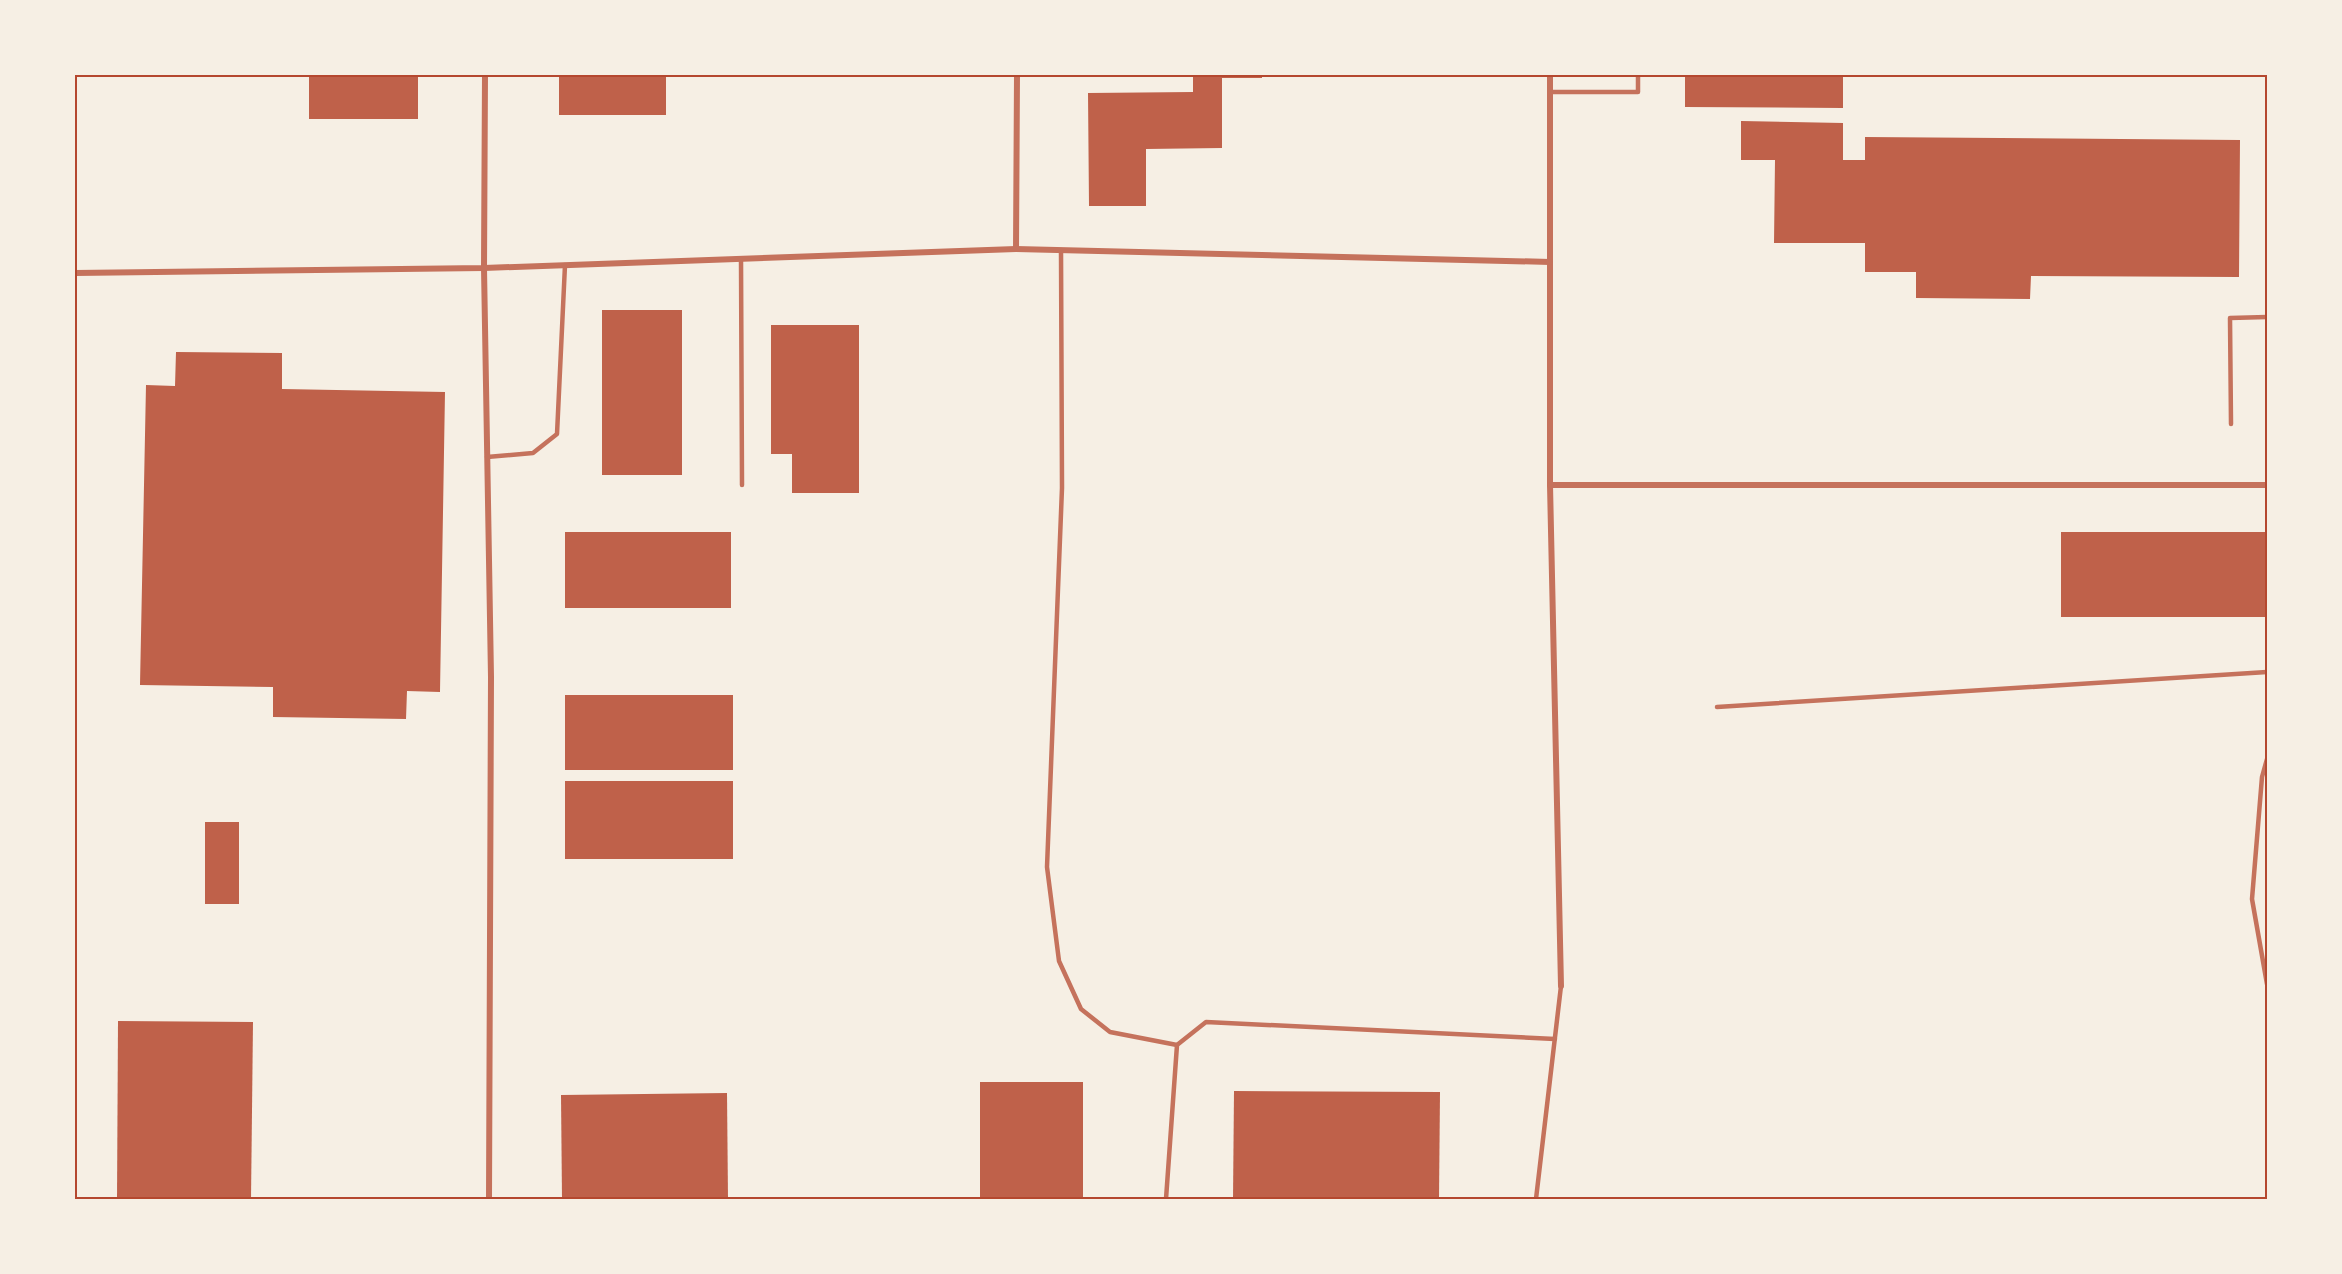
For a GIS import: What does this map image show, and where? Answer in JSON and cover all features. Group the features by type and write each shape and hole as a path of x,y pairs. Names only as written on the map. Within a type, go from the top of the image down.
{"street":[{"path":"485,75 484,268 491,677 489,1199"},
{"path":"1016,249 1017,75"},
{"path":"1550,75 1550,484 1561,986"},
{"path":"75,273 484,268 1016,249 1550,262"},
{"path":"1550,484 2267,484"}],"lane":[{"path":"1550,92 1638,92 1638,75"},
{"path":"1061,250 1062,488 1047,867 1059,961 1081,1009 1110,1032 1177,1045"},
{"path":"741,259 742,484"},
{"path":"487,457 533,453 557,434 565,265"},
{"path":"2231,424 2229,318 2267,317"},
{"path":"1717,707 2267,672"},
{"path":"2267,759 2262,777 2252,899 2267,984"},
{"path":"1536,1199 1561,986"},
{"path":"1166,1199 1177,1045 1206,1022 1555,1039"}],"building":[{"path":"309,75 418,75 418,119 309,119"},
{"path":"559,75 666,75 666,115 559,115"},
{"path":"1193,75 1262,75 1262,78 1222,78 1222,148 1146,149 1146,206 1089,206 1088,93 1193,92"},
{"path":"1685,75 1843,75 1843,108 1685,107"},
{"path":"1741,121 1843,123 1843,160 1865,160 1865,137 2240,140 2239,277 2031,276 2030,299 1916,298 1916,272 1865,272 1865,243 1774,243 1775,160 1741,160"},
{"path":"602,310 682,310 682,475 602,475"},
{"path":"771,325 859,325 859,493 792,493 792,454 771,454"},
{"path":"176,352 282,353 282,389 445,392 440,692 407,691 406,719 273,717 273,687 140,685 146,385 175,386"},
{"path":"565,532 731,532 731,608 565,608"},
{"path":"2061,532 2267,532 2267,617 2061,617"},
{"path":"565,695 733,695 733,770 565,770"},
{"path":"565,781 733,781 733,859 565,859"},
{"path":"205,822 239,822 239,904 205,904"},
{"path":"118,1021 253,1022 251,1199 117,1199"},
{"path":"980,1082 1083,1082 1083,1199 980,1199"},
{"path":"1234,1091 1440,1092 1439,1199 1233,1199"},
{"path":"727,1093 728,1199 562,1199 561,1095"}]}
